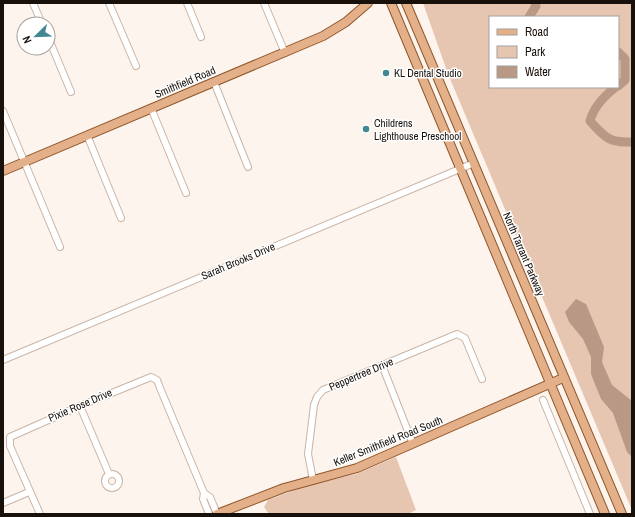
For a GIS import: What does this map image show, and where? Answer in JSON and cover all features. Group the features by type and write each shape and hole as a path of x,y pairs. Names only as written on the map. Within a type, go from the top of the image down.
{"main road":[{"name":"Smithfield Road","path":"3,171 285,53 336,29 368,3"},
{"path":"391,3 605,514"},
{"name":"North Tarrant Parkway","path":"406,3 516,261 563,378 622,514"},
{"path":"501,267 516,261"},
{"name":"Keller Smithfield Road South","path":"217,514 278,490 357,468 563,378"}],"street":[{"path":"33,3 39,16"},
{"path":"109,3 136,66"},
{"path":"187,3 201,36"},
{"path":"264,3 285,53"},
{"path":"56,56 71,92"},
{"path":"214,82 248,167"},
{"path":"151,108 186,193"},
{"path":"3,111 60,247"},
{"path":"87,135 121,218"},
{"name":"Sarah Brooks Drive","path":"3,360 474,163"},
{"name":"Peppertree Drive","path":"313,480 308,454 314,405 317,397 326,389 455,334 463,336 482,379"},
{"path":"382,365 413,444"},
{"name":"Pixie Rose Drive","path":"29,492 10,446 9,439 17,432 147,378 155,378 204,493"},
{"path":"543,400 590,514"},
{"path":"80,406 109,474"},
{"path":"570,466 583,461"},
{"path":"3,503 29,492 38,513"},
{"path":"209,514 203,499 204,493 210,497 217,514"}],"green space":[{"path":"423,3 632,3 632,510 448,74"},
{"path":"396,457 416,510 408,514 269,514 264,507 268,500 306,486 356,474"}],"water":[{"path":"576,299 586,304 604,347 602,362 612,385 632,401 632,457 627,452 613,413 601,399 591,374 591,357 583,339 569,322 565,312"}],"waterway":[{"path":"530,16 536,6 535,3"},
{"path":"619,53 625,59 625,80 619,85"},
{"path":"615,88 600,102 590,121 608,138 618,142 632,142"}],"place":[{"name":"KL Dental Studio","path":"386,73"},
{"name":"Childrens Lighthouse Preschool","path":"366,129"}]}
